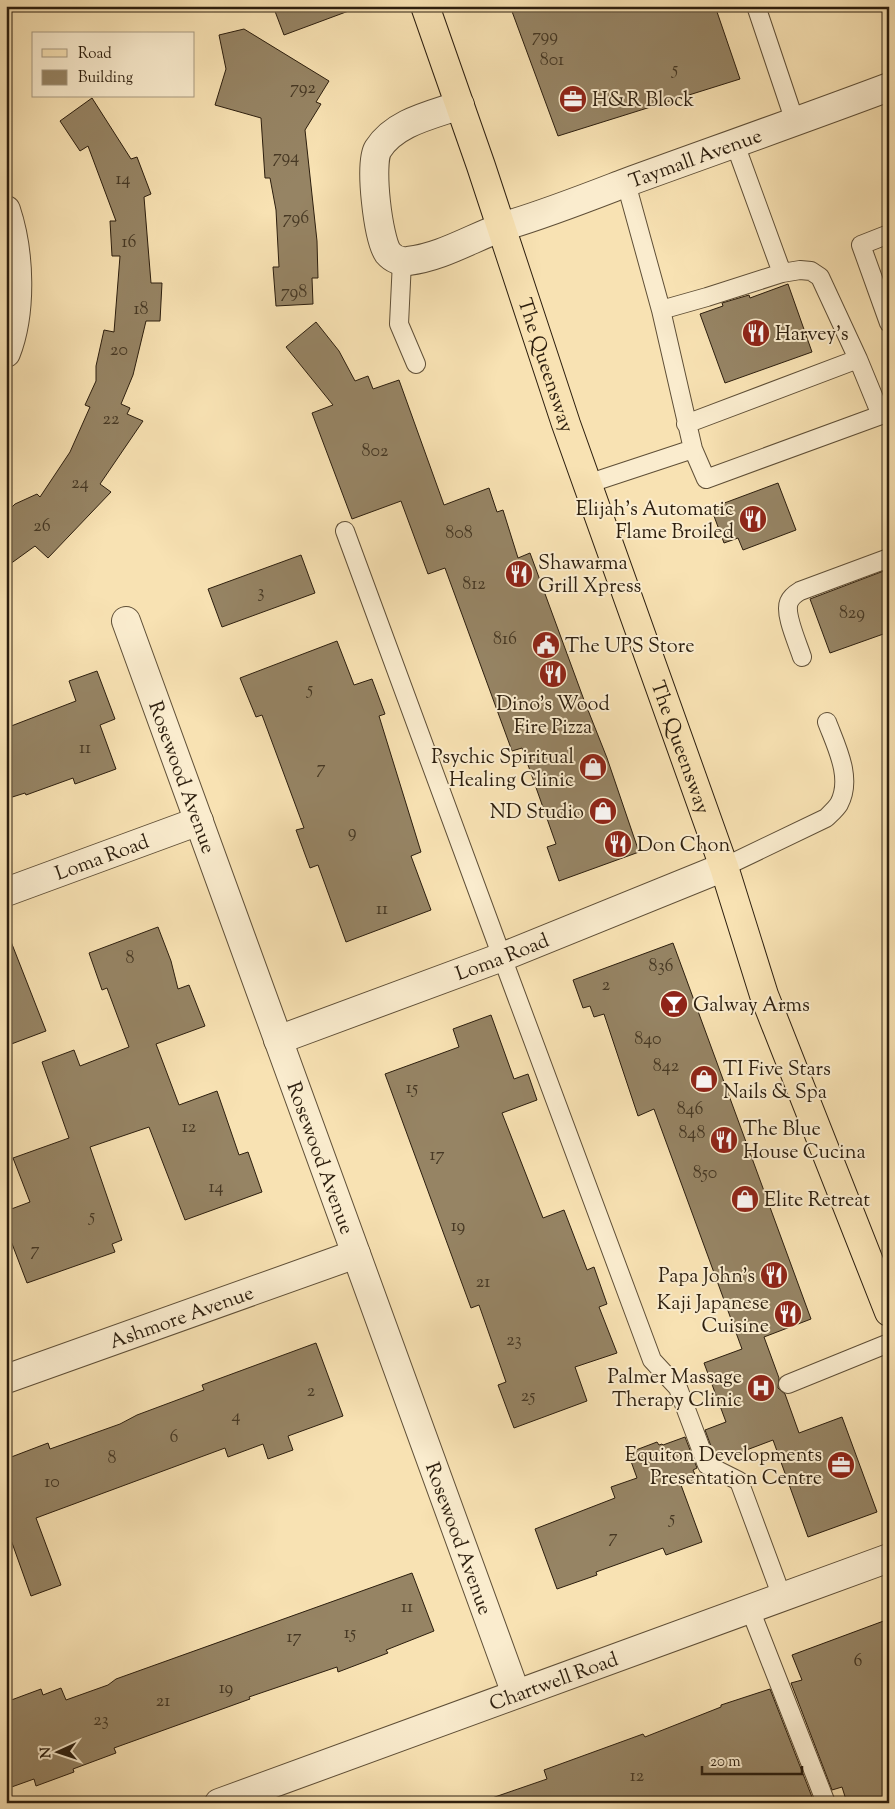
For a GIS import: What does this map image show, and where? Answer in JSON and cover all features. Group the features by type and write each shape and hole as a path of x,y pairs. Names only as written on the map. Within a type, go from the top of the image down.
{"main road":[{"name":"The Queensway","path":"425,6 587,484 724,867 764,995 889,1312"}],"street":[{"name":"Taymall Avenue","path":"402,261 411,261 442,252 500,228 556,210 889,88"},
{"path":"402,261 390,255 380,235 374,164 378,149 398,128 460,105"},
{"path":"6,210 16,260 16,304 10,343 6,353"},
{"name":"Rosewood Avenue","path":"126,621 516,1694"},
{"name":"Loma Road","path":"6,892 199,822"},
{"name":"Loma Road","path":"278,1040 502,957 724,867"},
{"name":"Ashmore Avenue","path":"6,1379 356,1254"},
{"name":"Chartwell Road","path":"219,1803 889,1558"}],"lane":[{"path":"756,6 795,122"},
{"path":"736,144 782,273"},
{"path":"626,183 661,310 692,449 706,479 881,415 858,359 820,277 812,271 800,270 782,273 707,298 661,310"},
{"path":"889,234 861,245 889,323"},
{"path":"402,261 400,324 416,364"},
{"path":"686,424 858,359"},
{"path":"587,484 692,449"},
{"path":"345,531 652,1360 678,1388 707,1465 739,1480 782,1597"},
{"path":"802,657 788,614 788,604 792,596 800,591 889,558"},
{"path":"724,867 826,818 839,805 845,786 842,763 827,722"},
{"path":"788,1384 889,1343"},
{"path":"750,1609 826,1803"}],"building":[{"path":"273,6 353,6 354,9 284,35"},
{"path":"510,6 715,6 740,79 558,136"},
{"path":"244,29 329,81 316,102 321,104 305,130 317,241 318,278 312,278 313,304 276,306 273,267 279,267 276,210 270,178 265,178 261,118 215,105 226,69 219,35"},
{"path":"92,98 131,159 137,157 151,194 144,197 151,283 162,283 160,321 146,321 133,375 121,404 130,408 127,414 143,421 100,484 111,492 48,558 35,546 6,567 6,513 15,504 37,494 40,497 70,452 90,407 85,405 96,381 96,366 104,330 114,332 120,256 112,256 110,221 116,221 88,146 80,151 60,121"},
{"name":"Harvey's","path":"788,284 812,352 725,383 700,314 723,306 722,303 749,295 750,298"},
{"path":"316,322 339,351 355,381 368,376 373,389 399,380 444,505 489,488 497,512 503,510 518,558 530,553 607,758 639,852 559,881 547,847 556,844 522,748 512,751 445,568 428,574 401,501 352,519 312,413 333,405 286,347"},
{"name":"Elijah's Automatic Flame Broiled","path":"778,483 796,530 743,550 738,538 724,543 711,508"},
{"path":"301,555 315,593 222,627 208,589"},
{"path":"889,569 889,632 830,653 810,599"},
{"path":"337,641 354,685 372,679 385,714 379,716 421,852 411,856 431,910 346,942 318,865 310,868 296,830 304,828 262,715 256,717 240,678"},
{"path":"97,671 115,719 100,725 116,769 75,784 73,778 26,795 25,793 6,799 6,728 76,701 69,681"},
{"path":"158,927 171,961 178,989 189,985 205,1026 156,1044 179,1105 217,1091 239,1155 248,1152 262,1192 185,1220 149,1127 90,1147 122,1240 112,1244 115,1252 27,1283 6,1228 6,1211 30,1202 13,1158 69,1138 42,1062 74,1050 80,1066 129,1047 107,988 102,990 89,953"},
{"path":"6,934 8,934 46,1031 6,1046"},
{"path":"673,943 811,1319 764,1337 779,1378 778,1388 785,1394 799,1433 842,1417 877,1512 808,1537 773,1440 720,1460 715,1457 705,1430 726,1422 704,1363 742,1349 654,1109 638,1116 604,1014 594,1017 590,1006 583,1008 573,980"},
{"path":"491,1015 514,1079 528,1074 537,1100 502,1113 543,1218 564,1210 587,1270 594,1267 607,1304 599,1307 617,1353 575,1367 587,1401 514,1428 498,1385 506,1382 479,1305 471,1308 385,1074 459,1047 453,1029"},
{"path":"316,1343 343,1416 288,1436 293,1450 268,1459 263,1444 228,1457 225,1448 36,1518 61,1585 31,1596 6,1526 6,1459 48,1443 50,1449 120,1424 137,1415 204,1390 202,1385"},
{"path":"685,1437 697,1468 693,1470 697,1479 681,1485 702,1542 666,1555 663,1548 596,1572 597,1575 557,1589 535,1529 615,1498 611,1487 637,1478 628,1453 657,1442 659,1445 663,1445"},
{"path":"412,1573 434,1631 386,1650 388,1653 338,1672 337,1667 249,1697 250,1699 114,1748 116,1753 73,1769 74,1772 36,1786 34,1779 6,1789 6,1702 41,1689 43,1695 61,1688 66,1700 108,1685 116,1679"},
{"path":"889,1619 889,1803 847,1803 842,1787 832,1790 791,1683 802,1680 792,1655"},
{"path":"770,1689 812,1797 796,1803 490,1803 489,1799 547,1779 544,1770 643,1734 645,1737 721,1707 721,1705"}],"place":[{"name":"H&R Block","path":"573,99"},
{"name":"Harvey's","path":"756,333"},
{"name":"Elijah's Automatic Flame Broiled","path":"753,519"},
{"name":"Shawarma Grill Xpress","path":"519,574"},
{"name":"The UPS Store","path":"546,645"},
{"name":"Dino's Wood Fire Pizza","path":"553,674"},
{"name":"Psychic Spiritual Healing Clinic","path":"593,767"},
{"name":"ND Studio","path":"603,811"},
{"name":"Don Chon","path":"618,844"},
{"name":"Galway Arms","path":"674,1004"},
{"name":"TI Five Stars Nails & Spa","path":"704,1079"},
{"name":"The Blue House Cucina","path":"724,1140"},
{"name":"Elite Retreat","path":"745,1199"},
{"name":"Papa John's","path":"774,1275"},
{"name":"Kaji Japanese Cuisine","path":"788,1314"},
{"name":"Palmer Massage Therapy Clinic","path":"761,1388"},
{"name":"Equiton Developments Presentation Centre","path":"841,1465"}]}
